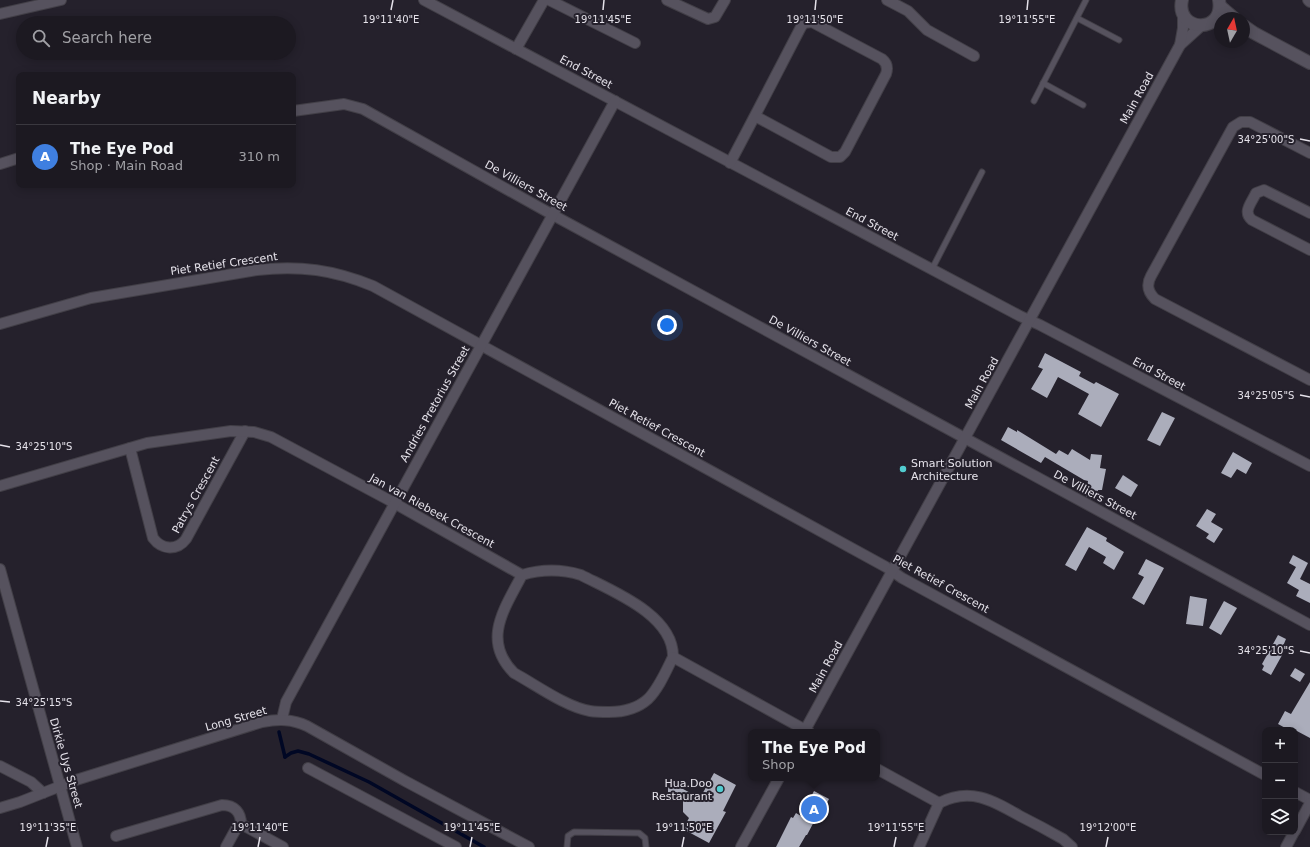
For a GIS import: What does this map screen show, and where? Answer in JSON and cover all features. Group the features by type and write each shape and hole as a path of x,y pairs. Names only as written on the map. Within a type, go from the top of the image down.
{"street":[{"path":"0,14 61,0"},
{"name":"End Street","path":"424,0 730,163 1310,466"},
{"path":"516,49 544,0"},
{"path":"549,0 635,43"},
{"path":"667,0 708,20 715,17 725,0"},
{"path":"887,0 898,3 927,30 974,56"},
{"path":"1220,3 1228,12"},
{"path":"1181,5 1192,24 1210,24 1218,16 1220,3"},
{"name":"Main Road","path":"807,729 1180,45 1183,28 1181,5"},
{"path":"730,163 801,27 806,22 815,24 882,59 886,63 886,74 845,152 840,157 831,157 755,116"},
{"name":"Main Road","path":"1180,45 1210,24"},
{"path":"1250,32 1310,63"},
{"name":"Andries Pretorius Street","path":"282,719 286,702 615,101"},
{"name":"De Villiers Street","path":"296,110 344,104 363,109 553,215 1310,625"},
{"path":"1310,153 1250,122 1241,122 1236,124 1230,131 1148,280 1148,285 1150,293 1155,299 1310,380"},
{"path":"0,164 16,159"},
{"path":"1310,213 1264,190 1256,193 1247,210 1248,215 1252,220 1310,250"},
{"name":"Piet Retief Crescent","path":"0,324 91,298 257,270 291,267 325,271 358,280 373,286 1262,773"},
{"name":"Jan van Riebeek Crescent","path":"0,486 147,443 218,432 245,431 263,434 522,575"},
{"name":"Patrys Crescent","path":"130,448 154,538 156,542 164,547 174,548 179,546 186,539 245,431"},
{"name":"Dirkie Uys Street","path":"0,569 77,847"},
{"path":"552,570 572,572 581,575 640,606 657,622 670,640 673,657 653,693 644,703 628,710 614,712 591,711 569,704 514,673 500,653 497,640 498,626 522,575 532,572 552,570"},
{"path":"673,657 802,729"},
{"name":"Long Street","path":"0,808 76,780 262,722 282,719 291,720 307,726 529,847"},
{"path":"0,766 31,782 42,793"},
{"path":"308,768 456,847"},
{"path":"880,771 939,803"},
{"path":"741,847 777,781"},
{"path":"1298,794 1310,800"},
{"path":"919,847 939,803 953,797 962,796 971,796 989,800 1063,839 1072,847"},
{"path":"1298,825 1310,803"},
{"path":"116,836 222,805 230,806 238,811 242,824 283,847"},
{"path":"226,847 237,827 242,824"},
{"path":"1286,847 1293,835"}],"lane":[{"path":"1034,101 1086,0"},
{"path":"1077,18 1119,40"},
{"path":"1043,84 1083,105"},
{"path":"932,269 982,172"},
{"path":"567,847 568,836 574,832 639,833 644,835 646,847"}],"building":[{"path":"1045,353 1081,372 1079,376 1094,384 1096,382 1119,394 1101,427 1078,414 1089,394 1058,377 1047,398 1031,389 1043,369 1038,367"},
{"path":"1162,412 1175,418 1160,446 1147,440"},
{"path":"1008,427 1017,432 1017,430 1056,454 1059,450 1068,455 1072,449 1090,460 1091,454 1102,455 1100,468 1106,469 1102,490 1098,490 1097,494 1094,494 1091,499 1086,496 1088,481 1045,457 1041,463 1001,440"},
{"path":"1233,452 1252,463 1246,474 1237,469 1231,478 1221,473"},
{"path":"1123,475 1138,485 1131,497 1115,488"},
{"path":"1207,509 1216,514 1211,522 1223,529 1214,543 1206,538 1209,534 1196,526"},
{"path":"1087,527 1107,538 1106,541 1124,552 1114,570 1103,563 1106,557 1089,547 1076,571 1065,565"},
{"path":"1293,555 1308,563 1300,579 1310,584 1310,603 1296,596 1299,590 1287,583 1296,567 1289,563"},
{"path":"1146,559 1164,568 1144,605 1132,598 1144,577 1138,574"},
{"path":"1190,596 1207,599 1203,626 1186,624"},
{"path":"1224,601 1237,608 1221,635 1209,628"},
{"path":"1278,635 1286,639 1283,646 1286,648 1271,675 1262,670 1264,666 1262,664"},
{"path":"1295,668 1305,674 1300,682 1290,676"},
{"path":"1310,682 1310,738 1298,732 1298,727 1284,727 1278,724 1285,711 1291,714"},
{"path":"714,773 736,785 723,811 726,812 709,843 683,829 689,818 683,812 683,801 668,801 668,782 684,782 683,789 700,798"},
{"path":"814,791 829,799 819,818 817,816 799,847 776,847 791,817 793,818 796,813 801,816"}],"waterway":[{"path":"279,732 285,757"},
{"path":"285,757 298,751 309,754 369,782 484,847"}],"place":[{"name":"Smart Solution Architecture","path":"903,469"},
{"name":"Hua.Doo Restaurant","path":"720,789"},
{"name":"The Eye Pod","path":"814,809"}]}
